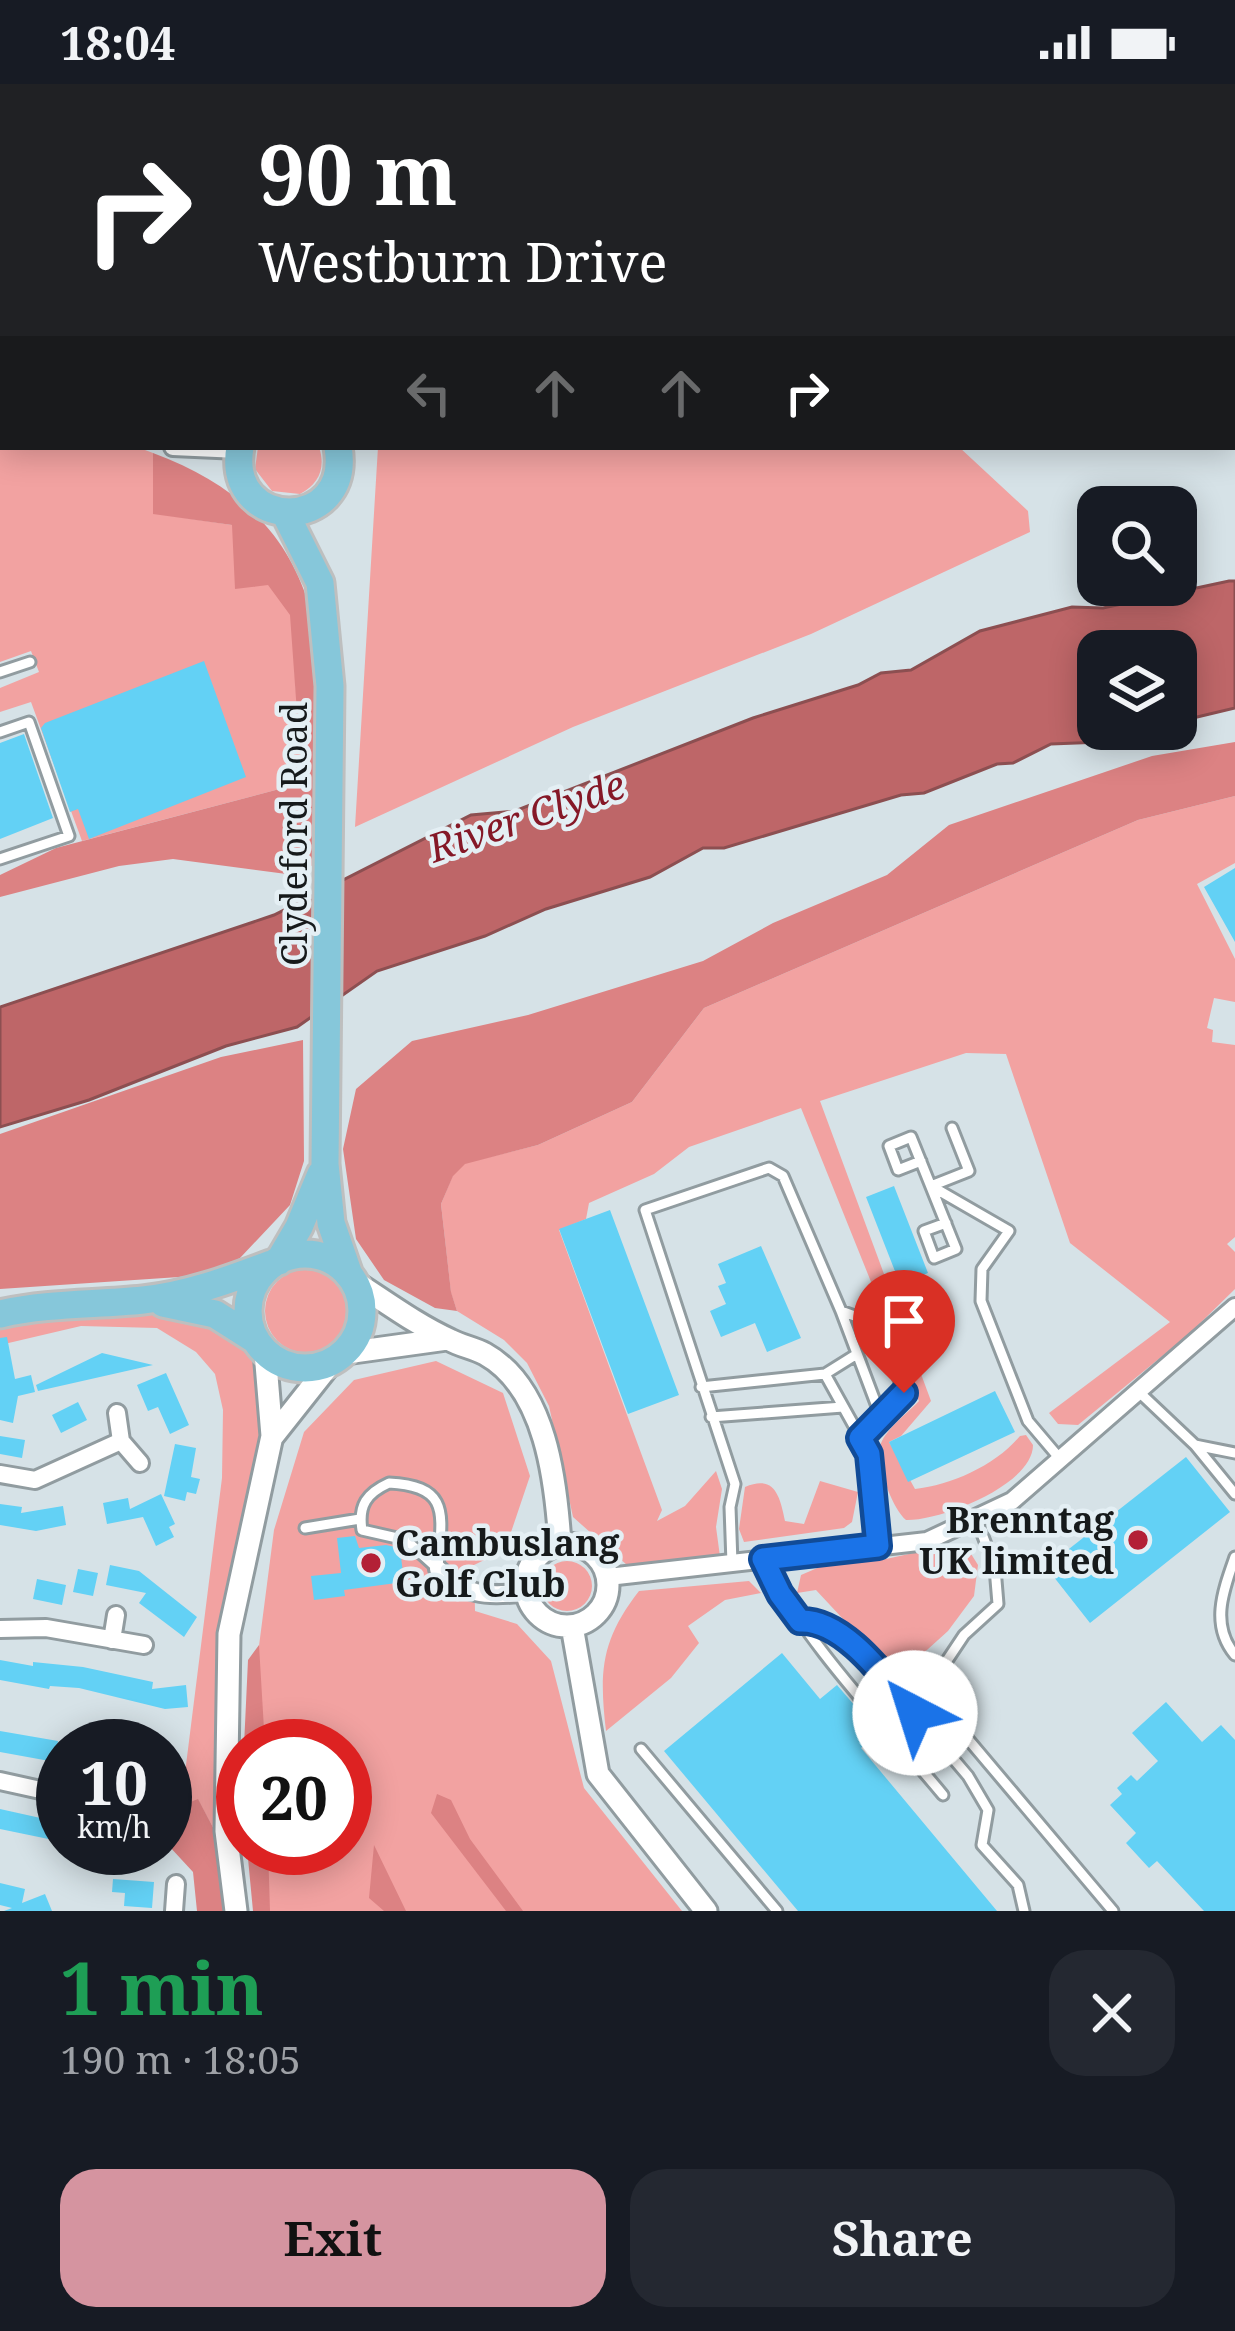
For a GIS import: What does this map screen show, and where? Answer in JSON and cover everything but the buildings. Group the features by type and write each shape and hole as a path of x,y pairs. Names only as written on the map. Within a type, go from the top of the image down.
{"main road":[{"name":"Clydeford Road","path":"240,450 238,468 253,499 285,513 320,583 330,686 325,1165 331,1223 352,1279"},
{"path":"285,513 317,505 330,493 338,478 338,450"},
{"name":"Clydeford Road","path":"276,1262 299,1227 325,1165"},
{"path":"0,1314 198,1290 308,1254 327,1258 352,1279 362,1300 363,1319 357,1338 338,1358 312,1369 292,1368 214,1314 141,1300"},
{"path":"261,1346 248,1313 250,1294 276,1262"}],"street":[{"path":"352,1279 448,1340 487,1355 512,1376 544,1430 560,1544"},
{"path":"608,1577 927,1541 1012,1501 1232,1315"},
{"path":"272,1436 338,1358 448,1340"},
{"path":"236,1911 226,1831 229,1634 272,1436 261,1346"},
{"path":"117,1414 121,1441 140,1463"},
{"path":"0,1474 34,1480 121,1441"},
{"path":"560,1544 596,1555 608,1577 604,1604 596,1615 572,1626 538,1615 526,1593 537,1557 560,1544"},
{"path":"439,1569 458,1589 497,1595 526,1593"},
{"path":"112,1640 116,1616"},
{"path":"572,1626 598,1774 706,1911"},
{"path":"0,1629 46,1628 144,1645"},
{"path":"0,1781 36,1789"},
{"path":"174,1911 176,1884"}],"lane":[{"path":"0,672 30,662"},
{"path":"0,732 29,722 68,836 0,859"},
{"path":"931,1186 969,1171 952,1128"},
{"path":"921,1161 946,1223"},
{"path":"732,1563 729,1521 735,1484 645,1210 770,1168 783,1176 881,1417"},
{"path":"931,1186 1010,1231 982,1269 979,1290 1028,1421 1061,1460"},
{"path":"841,1311 879,1325 904,1393 860,1438"},
{"path":"701,1387 825,1374 857,1354"},
{"path":"825,1374 869,1454 878,1546"},
{"path":"1139,1392 1195,1445 1235,1494"},
{"path":"711,1417 843,1407"},
{"path":"1195,1445 1235,1454"},
{"path":"388,1483 418,1484 435,1498 441,1522 439,1569 406,1540 362,1530 362,1505 371,1491 388,1483"},
{"path":"976,1518 994,1568 998,1604 964,1635 932,1683 957,1726 1113,1911"},
{"path":"305,1528 360,1519"},
{"path":"1235,1557 1219,1620 1221,1636 1235,1655"},
{"path":"763,1559 800,1621 943,1795"},
{"path":"800,1621 815,1620 861,1650 968,1776 988,1810 982,1845 1018,1885 1024,1911"},
{"path":"641,1749 777,1911"}],"shaded area":[{"path":"0,450 153,453 153,513 232,525 291,615 302,783 82,841 31,702 0,712 0,688 39,672 31,651 0,662"},
{"path":"258,450 320,450 322,462 319,475 300,494 272,491 255,469"},
{"path":"378,450 962,450 1028,511 1030,532 811,634 573,727 355,827"},
{"path":"153,453 218,485 264,524 295,569 313,620 321,675 319,862 294,875 173,859 119,866 0,897 0,875 56,848 302,783 290,615 268,585 235,589 232,525 153,514"},
{"path":"1235,742 1235,796 1138,820 704,1008 632,1102 538,1145 465,1164 453,1176 441,1204 457,1311 435,1308 384,1280 356,1239 343,1149 356,1089 412,1041 528,1015 703,961 773,923 887,875 949,825 1152,756"},
{"path":"1235,796 1235,863 1197,884 1235,959 1235,1002 1214,998 1207,1028 1213,1030 1212,1042 1235,1045 1235,1237 1227,1244 1235,1252 1235,1289 1188,1335 1078,1425 1058,1424 1049,1413 1170,1322 1070,1243 1006,1054 966,1053 820,1101 931,1401 901,1436 889,1442 915,1489 972,1472 1020,1436 1026,1435 1033,1445 1029,1460 1002,1487 961,1507 906,1520 887,1486 880,1447 919,1401 801,1108 689,1147 654,1174 589,1203 586,1219 559,1230 662,1510 657,1521 685,1506 716,1471 722,1489 716,1527 721,1564 636,1573 573,1517 549,1406 527,1363 504,1340 457,1311 441,1204 453,1175 465,1163 538,1145 632,1102 704,1008 1138,820"},
{"path":"303,1040 304,1161 290,1205 240,1258 209,1275 0,1289 0,1134 221,1057"},
{"path":"307,1269 337,1281 349,1311 337,1341 307,1353 277,1341 265,1311 277,1281"},
{"path":"54,1315 196,1316 249,1347 264,1411 216,1662 216,1833 198,1800 192,1802 192,1719 222,1478 223,1410 215,1374 196,1352 157,1328 81,1326 0,1345 0,1330"},
{"name":"Cambuslang Golf Club","path":"436,1361 503,1393 530,1476 505,1550 474,1565 475,1611 517,1624 551,1661 584,1788 682,1911 264,1911 260,1875 372,1875 372,1719 255,1719 256,1669 274,1530 304,1432 354,1380"},
{"path":"820,1481 858,1492 852,1522 844,1528 744,1542 739,1529 745,1487 770,1486 785,1521 804,1524"},
{"path":"936,1548 968,1549 978,1565 974,1596 948,1631 897,1677 816,1590 797,1593 801,1575 829,1563 877,1561"},
{"path":"557,1562 577,1562 591,1576 591,1596 577,1610 557,1610 543,1596 543,1576"},
{"path":"749,1581 761,1593 725,1600 688,1626 699,1643 671,1678 606,1731 606,1657 617,1625 639,1591"},
{"path":"259,1645 263,1719 245,1719 248,1660"},
{"path":"437,1794 451,1800 470,1839 523,1911 506,1911 431,1813"},
{"path":"198,1799 216,1833 216,1875 221,1875 226,1911 197,1911 192,1801"},
{"path":"374,1845 406,1911 384,1911 369,1898"},
{"path":"250,1875 269,1875 270,1911 253,1911"}],"water":[{"name":"River Clyde","path":"1235,581 1235,708 1197,717 1197,630 1077,630 1077,743 1051,744 1013,763 997,764 924,793 901,795 724,848 703,848 650,877 546,909 485,936 377,971 297,1027 226,1046 89,1100 0,1127 0,1007 274,915 471,815 515,811 753,718 858,685 881,673 911,670 980,631 1072,607 1197,606 1197,588"}],"place":[{"name":"Brenntag UK limited","path":"1138,1540"},
{"name":"Cambuslang Golf Club","path":"371,1563"}],"route":[{"path":"904,1393 860,1438 869,1454 878,1546 763,1559 800,1621 815,1620 861,1650 915,1713"}]}
